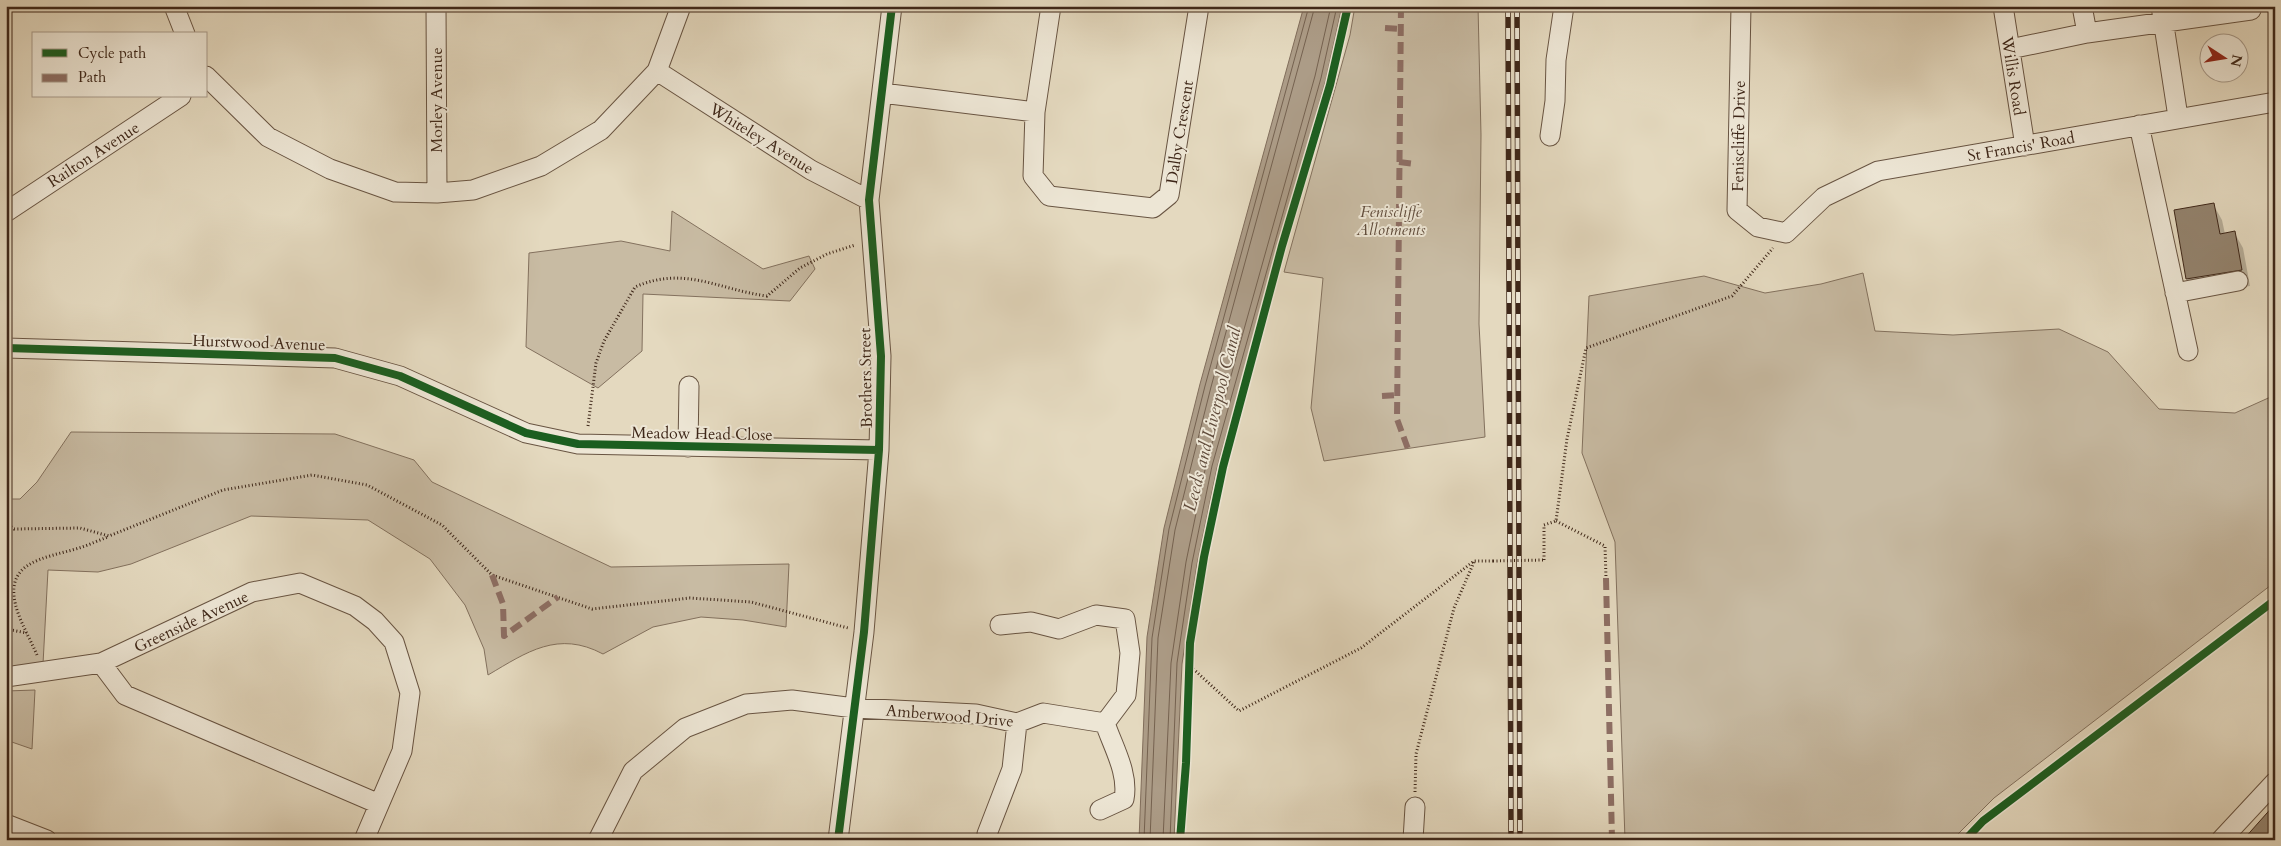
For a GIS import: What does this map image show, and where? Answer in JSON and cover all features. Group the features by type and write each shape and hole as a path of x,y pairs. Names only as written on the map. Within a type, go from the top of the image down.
{"street":[{"path":"174,6 184,32"},
{"name":"Morley Avenue","path":"436,6 437,193"},
{"path":"208,79 268,138 330,169 395,192 437,193 472,190 541,166 601,130 657,71 680,6"},
{"name":"Brothers Street","path":"838,840 864,632 879,450 881,356 868,200 892,6"},
{"name":"Dalby Crescent","path":"1051,6 1035,112 1032,176 1049,196 1152,208 1169,195 1199,6"},
{"path":"1550,136 1555,101 1556,60 1564,6"},
{"name":"Feniscliffe Drive","path":"1741,6 1737,210 1758,227 1786,233"},
{"name":"Willis Road","path":"2003,6 2025,146"},
{"path":"2082,6 2087,33"},
{"path":"2010,49 2162,15 2251,10 2250,6"},
{"path":"2162,15 2178,117"},
{"name":"Whiteley Avenue","path":"657,71 811,170 868,200"},
{"path":"882,93 1035,112"},
{"name":"Railton Avenue","path":"6,212 179,98"},
{"name":"St Francis' Road","path":"1786,233 1824,197 1878,171 2178,117 2275,102"},
{"path":"2139,125 2188,351"},
{"path":"2175,293 2238,281"},
{"name":"Hurstwood Avenue","path":"10,344 335,358 400,376 526,433"},
{"name":"Meadow Head Close","path":"688,447 689,386"},
{"name":"Meadow Head Close","path":"526,433 586,444 879,450"},
{"name":"Greenside Avenue","path":"6,677 101,662 252,592 300,583 355,606 375,621 394,642 410,693 402,751 364,840"},
{"path":"1000,625 1031,622 1060,629 1096,615 1125,619 1130,653 1126,695 1105,723 1124,776 1126,791 1124,799 1100,810"},
{"path":"101,662 125,695 379,804"},
{"name":"Amberwood Drive","path":"598,840 633,771 685,728 746,704 792,700 854,708 976,714 1017,723 1043,713 1105,723"},
{"path":"987,840 986,834 1012,769 1017,723"},
{"path":"2220,840 2275,782"},
{"path":"1413,840 1415,807"},
{"path":"6,824 47,840"}],"path":[{"path":"1556,521 1567,439 1586,348 1732,296 1786,233"},
{"path":"586,444 596,363 604,341 628,295 635,287 661,279 684,277 767,296 800,268 827,254 872,240"},
{"path":"43,671 17,612 13,591 15,577 27,564 47,556 80,548 223,490 312,475 367,485 442,525 492,575 592,608 690,598 751,602 864,632"},
{"path":"1188,661 1239,711 1361,648 1474,561 1544,560 1544,525 1556,521 1604,546 1606,578"},
{"path":"6,522 14,530 80,528 108,536"},
{"path":"1415,807 1416,754 1454,608 1474,561"},
{"path":"6,629 27,634"},
{"path":"1188,661 1188,676"}],"green space":[{"name":"Feniscliffe Allotments","path":"1355,6 1478,6 1481,135 1479,324 1485,437 1324,461 1311,408 1323,278 1284,272 1350,35"},
{"path":"672,211 763,269 809,256 815,269 790,301 643,294 642,351 598,388 526,347 529,253 621,241 670,251"},
{"path":"1863,273 1875,331 1953,335 2059,329 2108,352 2159,409 2235,413 2275,395 2275,582 1994,798 1952,840 1625,840 1615,542 1582,453 1589,296 1704,276 1765,293 1821,284"},
{"path":"71,432 335,434 414,460 432,482 611,567 789,564 786,627 743,620 701,617 653,627 603,654 587,647 572,644 557,644 543,647 516,659 488,675 484,649 465,605 430,559 368,520 251,516 131,564 98,572 48,570 43,664 6,669 6,499 20,499 37,482"},
{"path":"35,690 32,749 6,740 6,691"}],"water":[{"name":"Leeds and Liverpool Canal","path":"1304,6 1342,6 1326,79 1217,468 1197,564 1182,664 1174,840 1139,840 1147,637 1164,528 1200,384"}],"building":[{"path":"2214,203 2220,234 2235,231 2242,270 2186,279 2174,210"},
{"path":"2275,804 2275,840 2243,840"}],"railway":[{"path":"1508,6 1511,840"},
{"path":"1517,6 1520,840"}],"marked path":[{"path":"1401,6 1397,419 1408,449"},
{"path":"1385,28 1400,29"},
{"path":"1399,162 1415,164"},
{"path":"1382,396 1398,395"},
{"path":"492,575 503,604 504,636 558,597"},
{"path":"1606,578 1612,840"}],"cycle path":[{"path":"838,840 864,632 879,450 881,356 869,200 892,6"},
{"path":"1180,840 1186,763 1190,643 1204,557 1223,467 1282,246 1330,85 1348,6"},
{"path":"6,348 335,358 400,376 526,433 578,444 879,450"},
{"path":"1965,840 1983,821 2275,600"}]}
